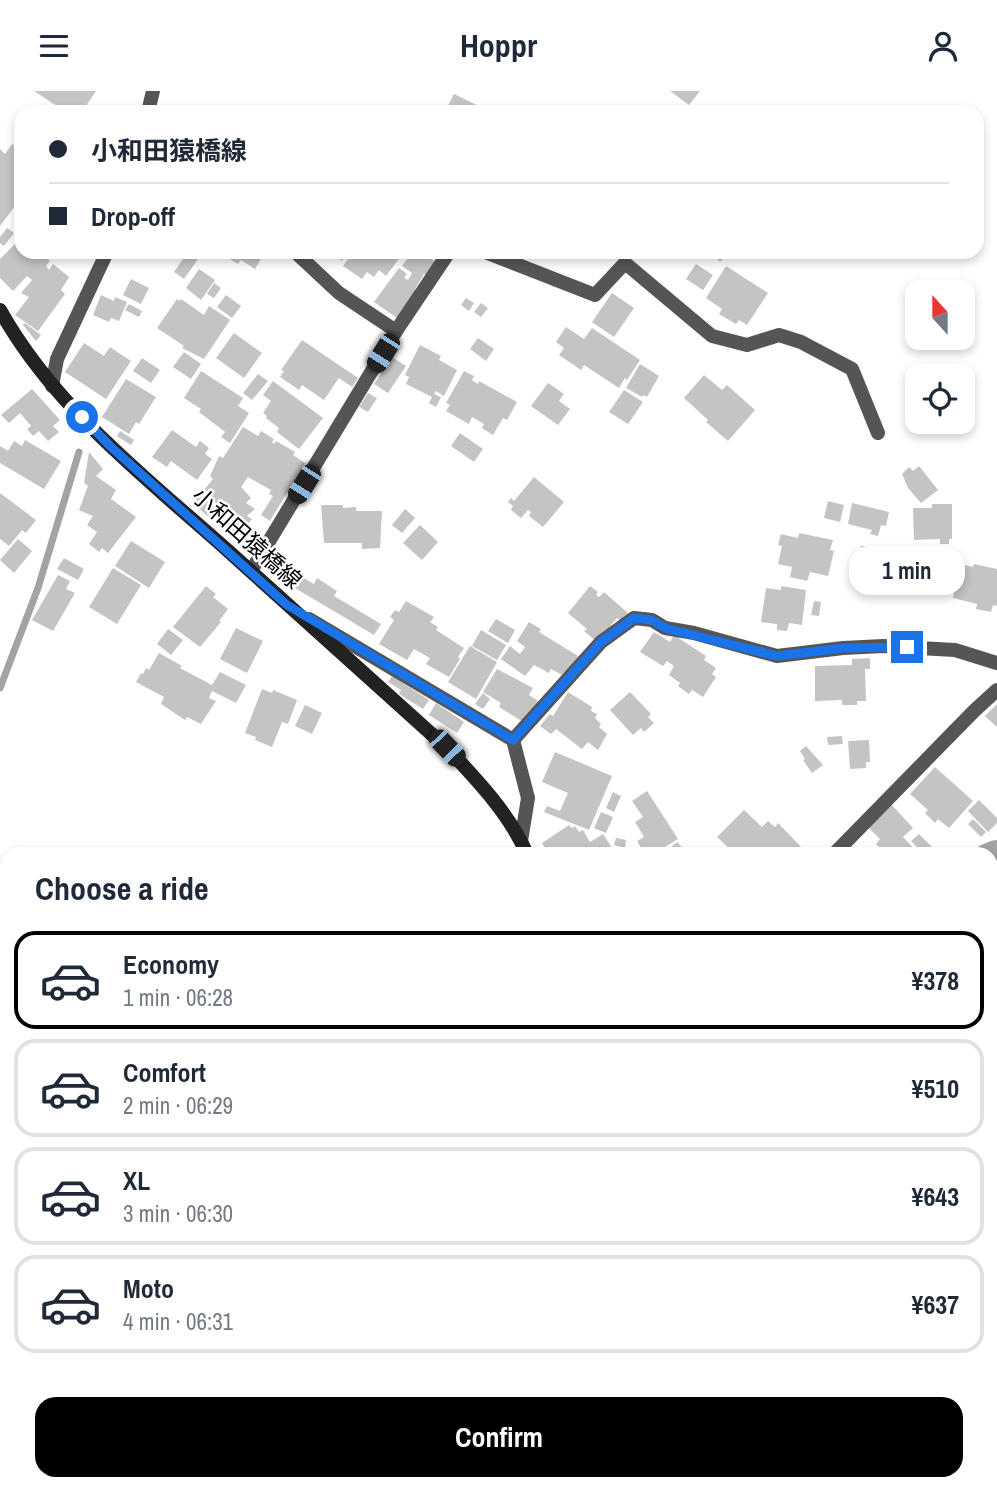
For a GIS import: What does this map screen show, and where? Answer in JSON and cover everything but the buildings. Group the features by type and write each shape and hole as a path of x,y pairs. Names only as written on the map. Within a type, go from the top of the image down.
{"main road":[{"name":"小和田猿橋線","path":"0,310 14,336 52,386 111,447 447,748 483,786 523,847"}],"street":[{"path":"52,386 57,359 104,259"},
{"path":"303,259 339,293 397,331"},
{"path":"251,571 397,331 444,259"},
{"path":"503,259 595,295 625,263 712,336 747,345 779,335 801,342 852,369 878,433"},
{"path":"287,605 513,740 528,798 524,847"},
{"path":"513,740 601,642 634,618 652,620 665,628 777,656 883,646 955,650 997,663"},
{"path":"841,847 997,690"}],"waterway":[{"path":"0,688 38,588 79,452"}],"route":[{"path":"82,417 111,447 287,605 513,740 601,642 634,618 652,620 665,628 694,633 777,656 843,648 907,647"}]}
